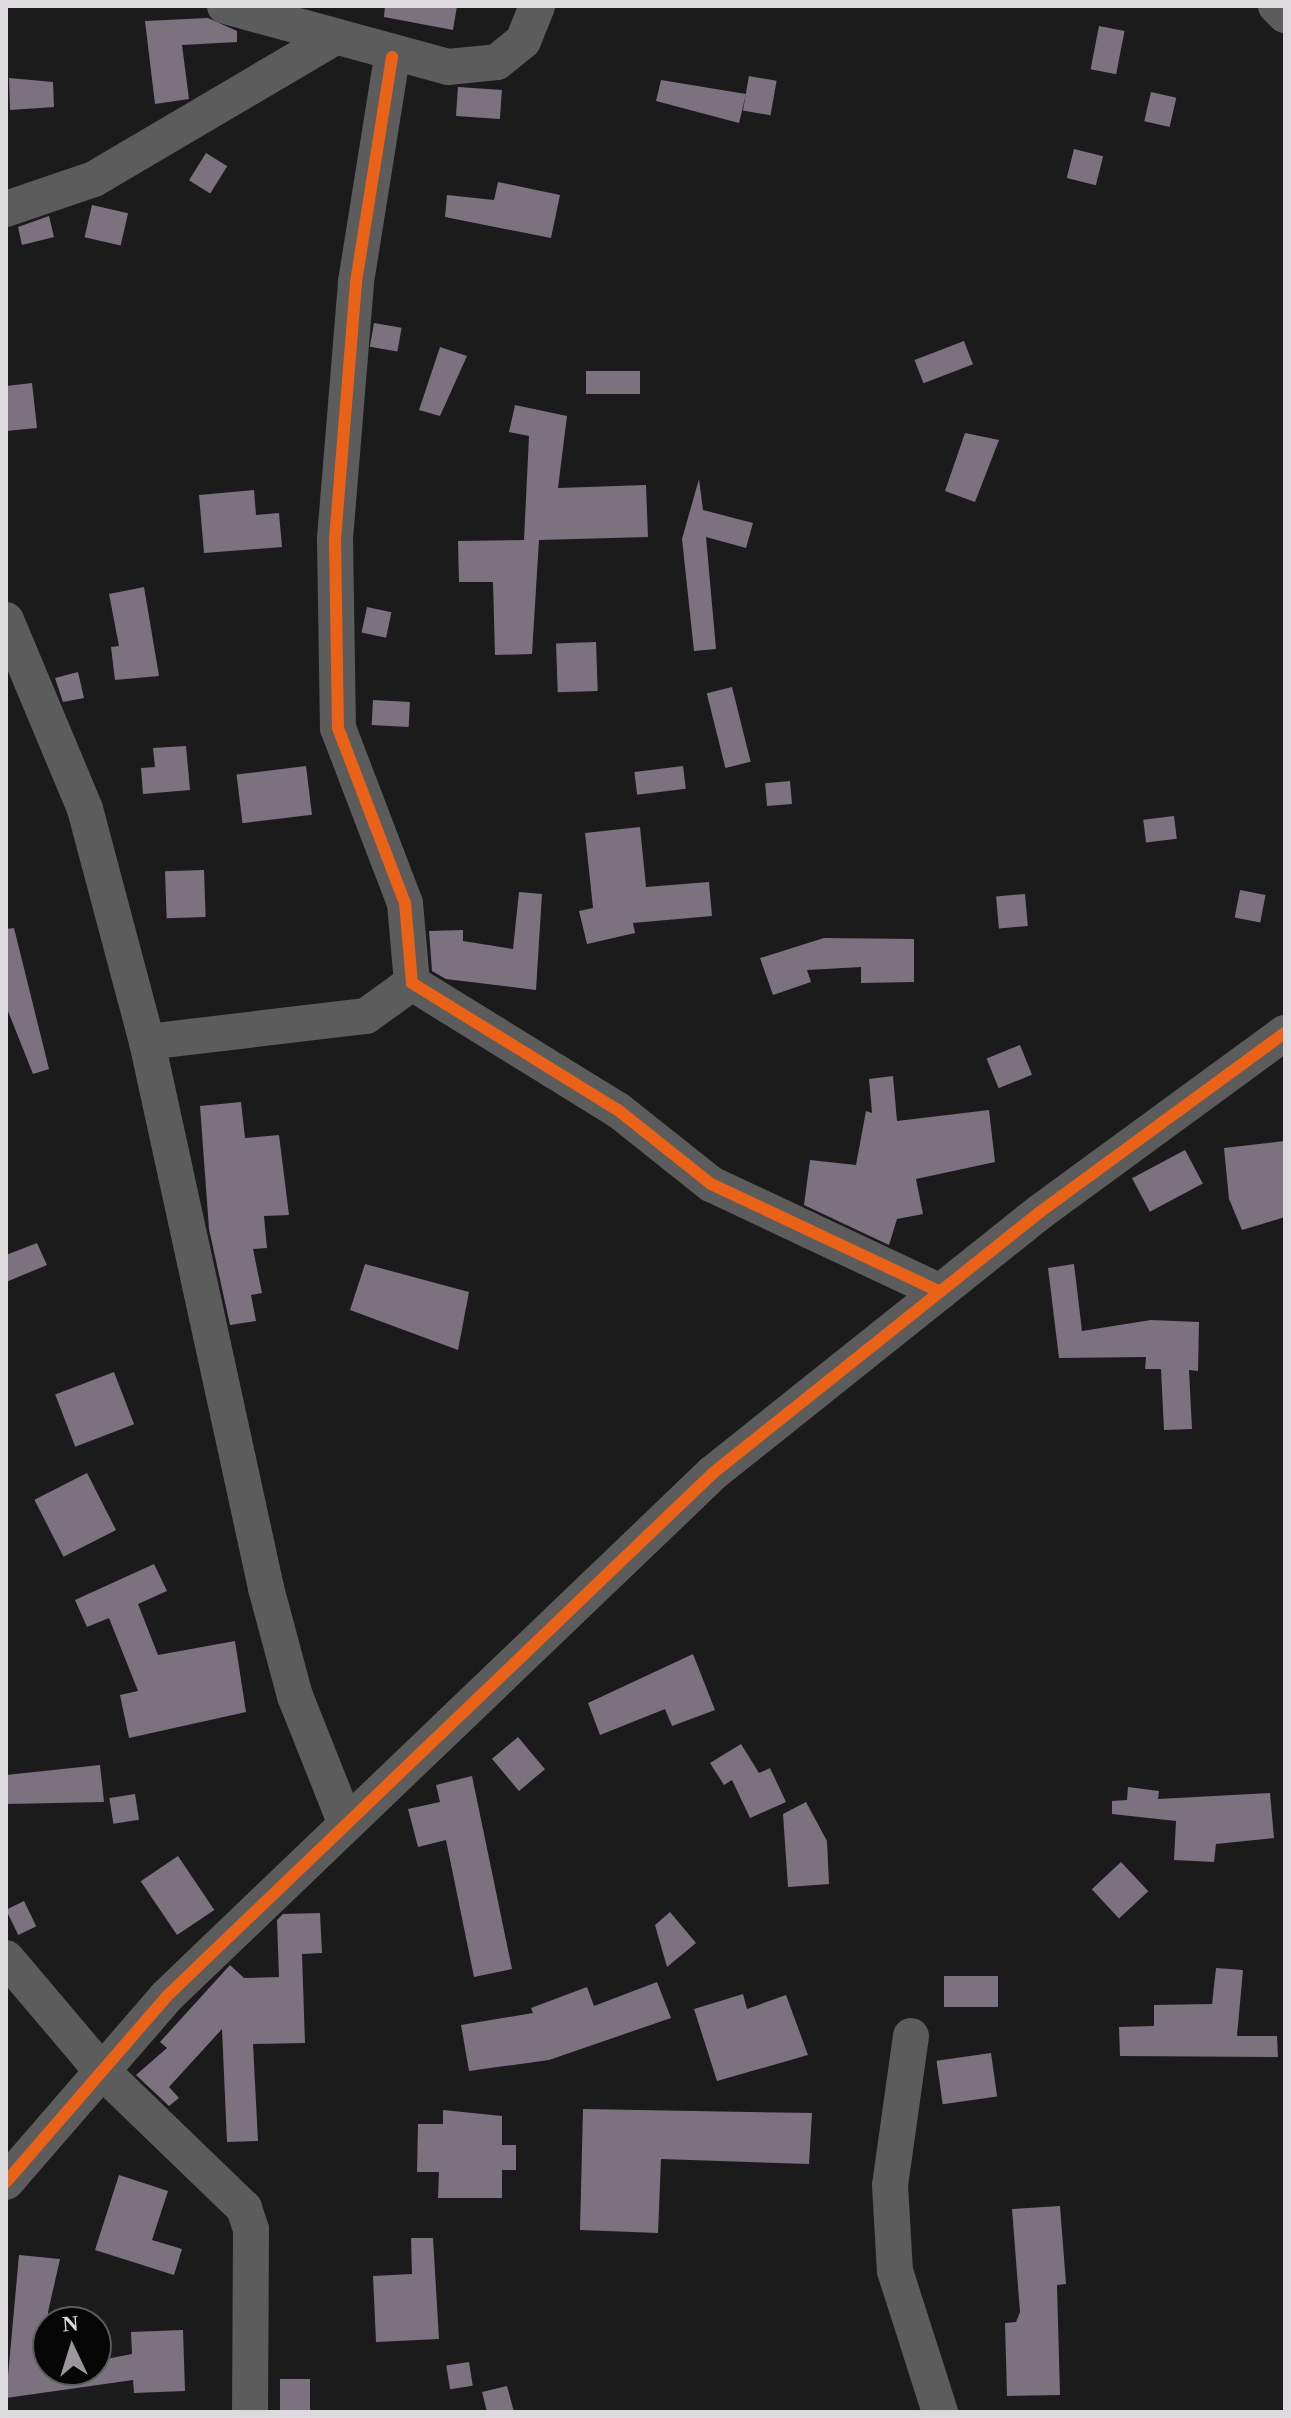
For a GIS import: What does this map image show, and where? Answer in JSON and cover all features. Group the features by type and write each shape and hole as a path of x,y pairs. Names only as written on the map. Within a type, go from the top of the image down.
{"street":[{"path":"225,6 392,57 448,67 497,62 523,41 537,6"},
{"path":"1276,6 1285,15"},
{"path":"6,209 94,179 332,39"},
{"path":"392,57 356,283 338,494 338,728 405,903 412,983"},
{"path":"6,620 85,809 147,1042 266,1588 295,1696 346,1824"},
{"path":"147,1042 366,1016 412,983"},
{"path":"412,983 618,1110 711,1184 940,1292"},
{"path":"6,2182 101,2070 346,1824 713,1473 940,1292 1285,1033"},
{"path":"6,1958 101,2070 244,2208 251,2229 250,2412"},
{"path":"911,2036 890,2185 895,2271 940,2412"}],"building":[{"path":"385,6 457,6 453,30 384,17"},
{"path":"208,18 237,31 237,42 182,45 189,99 155,104 145,21"},
{"path":"1099,26 1125,31 1116,74 1091,69"},
{"path":"749,76 777,81 770,115 743,110"},
{"path":"9,78 53,82 54,107 10,110"},
{"path":"661,80 746,94 739,123 656,101"},
{"path":"458,87 502,90 500,119 456,116"},
{"path":"1151,92 1176,98 1170,127 1144,121"},
{"path":"1074,149 1103,156 1096,185 1067,178"},
{"path":"206,153 227,166 210,193 189,180"},
{"path":"498,182 560,195 551,238 445,217 447,195 494,200"},
{"path":"92,205 128,213 121,245 85,237"},
{"path":"49,216 54,237 22,245 18,227"},
{"path":"374,323 402,328 397,351 370,347"},
{"path":"964,341 973,364 923,383 915,360"},
{"path":"440,347 467,356 440,416 419,410"},
{"path":"586,371 640,371 640,394 586,394"},
{"path":"32,383 37,428 6,431 6,386"},
{"path":"515,405 567,416 558,488 646,485 648,537 539,540 532,654 495,655 493,582 459,582 458,541 524,540 529,436 509,432"},
{"path":"965,433 999,440 975,502 945,491"},
{"path":"699,479 703,510 753,523 746,548 706,537 716,649 694,651 682,539"},
{"path":"254,490 256,515 279,513 282,547 204,553 199,495"},
{"path":"144,587 159,676 115,680 111,647 119,646 109,594"},
{"path":"367,607 391,612 386,638 362,632"},
{"path":"596,642 598,691 558,692 556,643"},
{"path":"78,672 84,698 63,702 55,678"},
{"path":"732,687 751,762 725,768 707,693"},
{"path":"373,700 410,702 409,727 372,725"},
{"path":"186,746 190,790 143,794 141,768 155,767 153,748"},
{"path":"306,766 312,815 242,823 237,775"},
{"path":"683,766 686,789 637,795 634,772"},
{"path":"790,781 792,804 767,806 765,783"},
{"path":"1174,816 1177,839 1146,843 1143,820"},
{"path":"640,827 646,887 709,882 712,916 633,923 635,933 587,944 579,911 593,908 585,833"},
{"path":"204,870 206,917 167,918 165,871"},
{"path":"1240,890 1266,895 1260,922 1235,917"},
{"path":"519,892 542,894 536,990 446,979 432,971 429,931 463,930 463,941 513,949"},
{"path":"1025,894 1028,926 999,928 996,897"},
{"path":"14,928 49,1069 33,1074 6,1006 6,929"},
{"path":"824,938 914,939 914,982 861,983 861,967 807,970 811,982 773,995 760,958"},
{"path":"1020,1045 1032,1075 999,1088 987,1058"},
{"path":"893,1076 897,1121 989,1110 995,1162 916,1179 923,1214 897,1219 889,1245 804,1205 810,1160 856,1165 866,1111 872,1113 869,1079"},
{"path":"241,1102 245,1138 279,1135 289,1215 264,1216 267,1248 253,1249 262,1293 251,1295 256,1321 230,1325 209,1229 200,1106"},
{"path":"1285,1141 1285,1217 1242,1230 1229,1199 1224,1148"},
{"path":"1185,1150 1203,1184 1150,1212 1132,1178"},
{"path":"37,1243 47,1265 6,1282 6,1255"},
{"path":"365,1264 469,1292 458,1350 350,1310"},
{"path":"1074,1264 1082,1331 1151,1320 1199,1322 1198,1371 1189,1370 1192,1429 1164,1430 1161,1369 1145,1369 1146,1357 1059,1358 1048,1268"},
{"path":"114,1372 134,1424 75,1447 55,1395"},
{"path":"87,1473 116,1530 63,1557 34,1500"},
{"path":"154,1564 167,1591 138,1604 158,1655 235,1641 246,1712 129,1738 120,1695 138,1691 109,1618 87,1627 75,1600"},
{"path":"693,1654 715,1710 672,1726 665,1709 600,1735 588,1703"},
{"path":"518,1737 545,1769 519,1791 492,1759"},
{"path":"741,1744 759,1773 770,1768 786,1802 750,1818 732,1780 724,1785 710,1763"},
{"path":"100,1765 104,1802 6,1804 6,1775"},
{"path":"472,1776 512,1969 474,1977 446,1840 418,1847 408,1809 440,1802 436,1785"},
{"path":"1128,1787 1159,1791 1158,1799 1270,1793 1274,1838 1216,1844 1214,1862 1174,1860 1176,1821 1112,1814 1112,1801 1127,1800"},
{"path":"135,1794 139,1820 113,1824 109,1798"},
{"path":"806,1802 827,1841 829,1884 788,1887 783,1814"},
{"path":"178,1856 214,1910 177,1935 141,1881"},
{"path":"1121,1862 1148,1891 1119,1919 1092,1889"},
{"path":"24,1901 36,1926 18,1935 6,1910"},
{"path":"670,1912 696,1943 667,1967 655,1925"},
{"path":"320,1913 322,1953 302,1954 305,2043 253,2044 258,2141 227,2142 222,2029 169,2087 179,2098 169,2106 136,2075 167,2048 160,2042 230,1965 244,1978 279,1977 277,1920 283,1914"},
{"path":"1216,1968 1243,1970 1237,2036 1277,2036 1278,2057 1120,2056 1119,2027 1154,2026 1154,2005 1212,2004"},
{"path":"944,1976 998,1976 998,2007 944,2007"},
{"path":"657,1982 671,2018 549,2060 469,2071 461,2025 533,2013 531,2008 587,1987 594,2006"},
{"path":"743,1994 747,2009 786,1995 808,2055 717,2081 694,2009"},
{"path":"991,2053 997,2097 943,2104 937,2061"},
{"path":"583,2109 812,2113 809,2164 661,2159 658,2233 580,2230"},
{"path":"443,2110 502,2116 502,2145 516,2145 516,2170 502,2170 502,2198 438,2198 439,2172 417,2172 418,2124 443,2124"},
{"path":"119,2175 168,2191 152,2240 182,2249 174,2275 95,2250"},
{"path":"1060,2206 1066,2284 1057,2285 1060,2395 1007,2396 1005,2323 1016,2322 1020,2312 1012,2209"},
{"path":"411,2238 433,2238 439,2339 376,2342 373,2276 412,2274"},
{"path":"19,2255 60,2259 49,2306 32,2306 32,2386 91,2386 6,2398"},
{"path":"183,2330 185,2391 134,2393 133,2380 112,2383 112,2358 132,2354 131,2332"},
{"path":"469,2362 473,2386 450,2389 446,2366"},
{"path":"280,2379 310,2379 310,2412 280,2412"},
{"path":"507,2386 514,2412 487,2412 482,2392"}],"cycle path":[{"path":"392,57 356,283 335,539 338,728 405,903 412,983 618,1110 711,1184 940,1292"},
{"path":"6,2182 166,1997 713,1473 1040,1212 1285,1033"}]}
